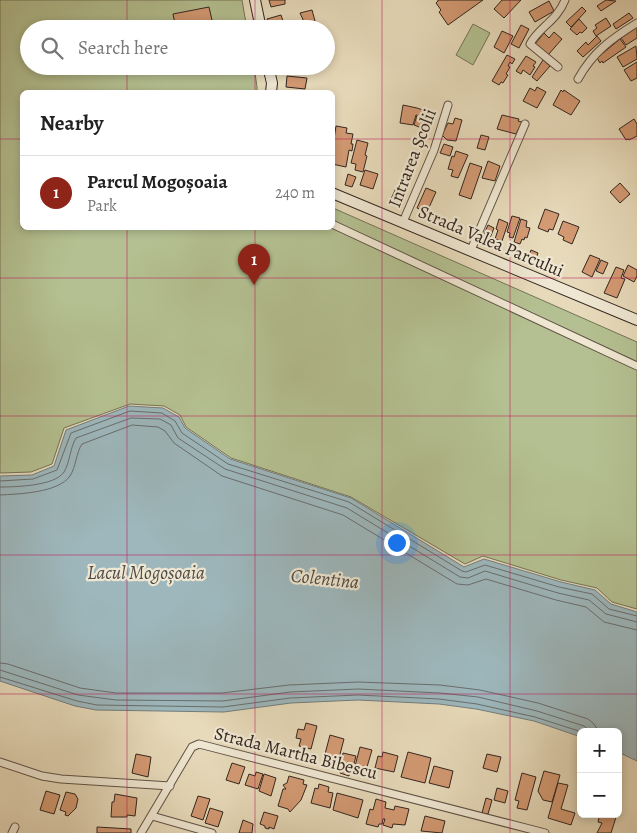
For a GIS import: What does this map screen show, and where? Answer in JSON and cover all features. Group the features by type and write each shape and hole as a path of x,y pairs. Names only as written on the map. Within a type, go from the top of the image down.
{"street":[{"path":"254,0 259,20"},
{"path":"558,67 530,44 562,8 564,0"},
{"path":"578,79 599,50 637,23"},
{"path":"270,75 271,90"},
{"name":"Intrarea Școlii","path":"403,222 434,150 448,105"},
{"path":"471,250 525,124"},
{"name":"Strada Valea Parcului","path":"335,195 637,320"},
{"path":"335,225 637,366"},
{"name":"Strada Martha Bibescu","path":"141,833 192,747 199,744 545,833"},
{"path":"0,762 42,776 61,779 170,786"},
{"path":"152,816 212,833"}],"green space":[{"path":"0,0 242,0 245,20 20,20 20,75 255,75 257,90 20,90 20,230 335,230 335,209 637,342 637,609 612,602 597,588 561,580 483,556 465,564 351,497 231,458 186,427 180,415 164,406 130,404 64,428 52,464 31,472 0,473"},
{"path":"473,24 490,33 473,65 456,55"}],"water":[{"name":"Lacul Mogoșoaia","path":"129,406 163,408 179,417 185,428 230,459 351,498 464,567 484,559 595,590 611,604 637,612 637,761 622,754 622,728 577,728 577,736 534,721 476,709 439,704 358,700 291,703 224,712 96,710 75,706 0,681 0,476 32,475 54,466 66,430"}],"building":[{"path":"269,0 285,0 285,4 271,7"},
{"path":"438,0 483,0 448,25 439,12 441,10 436,3"},
{"path":"502,0 521,0 504,18 494,9"},
{"path":"606,0 616,1 601,11 597,6"},
{"path":"549,1 554,11 535,22 529,12"},
{"path":"209,7 212,20 174,20 173,14"},
{"path":"582,7 586,11 571,27 566,22"},
{"path":"312,10 315,20 303,20 300,13"},
{"path":"629,13 633,18 616,29 613,24"},
{"path":"281,15 283,20 267,20"},
{"path":"606,18 611,26 596,36 593,31 597,28 595,25"},
{"path":"579,19 587,28 577,35 570,29"},
{"path":"521,25 529,29 519,48 511,44"},
{"path":"637,27 637,38 626,45 621,38"},
{"path":"502,31 513,36 504,53 494,47"},
{"path":"554,32 562,39 548,55 535,44 544,33 549,38"},
{"path":"597,36 601,41 583,57 577,51 586,42 588,45"},
{"path":"620,39 626,47 603,63 602,61 600,63 597,58"},
{"path":"636,46 637,59 623,67 617,57"},
{"path":"507,55 515,59 512,64 510,62 508,66 510,67 506,74 508,75 503,83 501,82 499,85 492,81"},
{"path":"526,56 536,62 530,75 523,70 521,74 516,71"},
{"path":"543,60 550,66 537,81 532,77"},
{"path":"637,62 637,78 631,81 624,70"},
{"path":"287,76 307,78 305,89 286,87"},
{"path":"537,87 546,92 537,108 523,101 530,88 535,91"},
{"path":"561,90 563,92 564,90 580,101 571,115 553,105"},
{"path":"403,105 435,114 429,131 414,125 417,115 413,125 400,123"},
{"path":"502,115 519,119 518,121 522,122 516,134 497,129"},
{"path":"455,118 462,120 456,141 447,140 442,135 448,123 453,124"},
{"path":"634,119 637,124 637,136 626,140 619,129"},
{"path":"336,126 347,128 346,133 353,134 352,151 349,150 346,167 335,165"},
{"path":"481,135 489,137 485,150 477,148"},
{"path":"357,140 368,143 363,172 355,170 356,164 351,163"},
{"path":"444,144 453,147 450,156 440,153"},
{"path":"456,151 468,155 458,178 451,176 453,170 448,169 452,156 454,157"},
{"path":"488,161 500,166 495,181 482,178"},
{"path":"470,163 482,167 471,199 459,195"},
{"path":"365,170 378,174 373,189 360,185"},
{"path":"348,174 356,177 352,187 345,185"},
{"path":"620,183 630,194 620,203 610,192"},
{"path":"396,188 406,192 402,203 391,199"},
{"path":"426,188 436,192 427,212 417,208"},
{"path":"545,209 559,214 553,230 549,229 548,232 538,228"},
{"path":"512,216 520,218 513,238 509,237 510,233 507,232"},
{"path":"499,219 508,223 502,241 495,239"},
{"path":"521,219 527,221 526,227 530,228 527,238 522,239 520,244 514,242"},
{"path":"563,221 579,227 572,244 563,240 564,237 558,234"},
{"path":"488,225 494,228 490,238 483,236"},
{"path":"531,250 538,253 534,264 527,261"},
{"path":"590,255 600,259 592,277 582,272"},
{"path":"601,260 608,263 603,274 596,271"},
{"path":"628,265 637,270 634,282 623,276"},
{"path":"616,267 624,270 621,278 625,279 617,298 604,293"},
{"path":"306,723 317,726 311,749 299,746 301,739 296,738 298,729 304,730"},
{"path":"330,735 344,739 339,758 332,756 332,759 327,758 325,754"},
{"path":"360,747 372,750 367,767 363,766 363,768 355,766"},
{"path":"383,752 398,756 394,772 375,768 378,756 382,757"},
{"path":"408,752 431,758 425,783 401,777"},
{"path":"343,753 356,756 349,776 340,773"},
{"path":"136,754 151,757 148,777 132,773"},
{"path":"487,754 501,757 497,772 483,768"},
{"path":"232,763 245,767 239,784 226,780"},
{"path":"434,766 453,771 449,788 429,783"},
{"path":"544,771 560,775 552,802 543,800 538,791"},
{"path":"256,772 263,774 258,789 245,785 249,774 255,776"},
{"path":"522,773 536,777 527,810 517,808 519,801 515,800"},
{"path":"264,774 276,778 271,796 259,791"},
{"path":"289,776 304,780 303,784 307,785 301,800 290,812 288,809 278,806 283,789 286,789 283,785 287,783"},
{"path":"558,783 568,785 561,809 575,813 571,825 548,818"},
{"path":"319,784 329,787 328,792 333,793 330,808 311,803 315,788 318,789"},
{"path":"497,788 508,791 505,803 494,800"},
{"path":"46,791 60,795 54,814 40,810"},
{"path":"66,792 75,794 78,799 76,808 68,816 65,815 66,812 60,810"},
{"path":"337,793 363,800 358,818 333,810"},
{"path":"115,794 137,798 135,816 111,817 112,802 114,802"},
{"path":"198,796 210,799 203,820 191,816"},
{"path":"486,798 492,800 488,814 482,813"},
{"path":"376,799 386,802 385,808 394,810 395,806 409,809 405,825 393,824 392,828 383,825 385,819 383,819 382,824 379,824 378,827 366,824 370,809 373,810"},
{"path":"210,808 223,812 218,827 205,823"},
{"path":"264,812 278,816 274,829 265,828 265,826 260,824"},
{"path":"425,816 445,821 442,833 421,831"},
{"path":"599,818 616,818 611,833 597,833 602,823 598,822"},
{"path":"243,820 253,824 252,833 239,833"},
{"path":"97,827 131,829 131,833 97,833"}],"place":[{"name":"Parcul Mogoșoaia","path":"254,285"}],"water label":[{"name":"Colentina","path":"325,578"}]}
